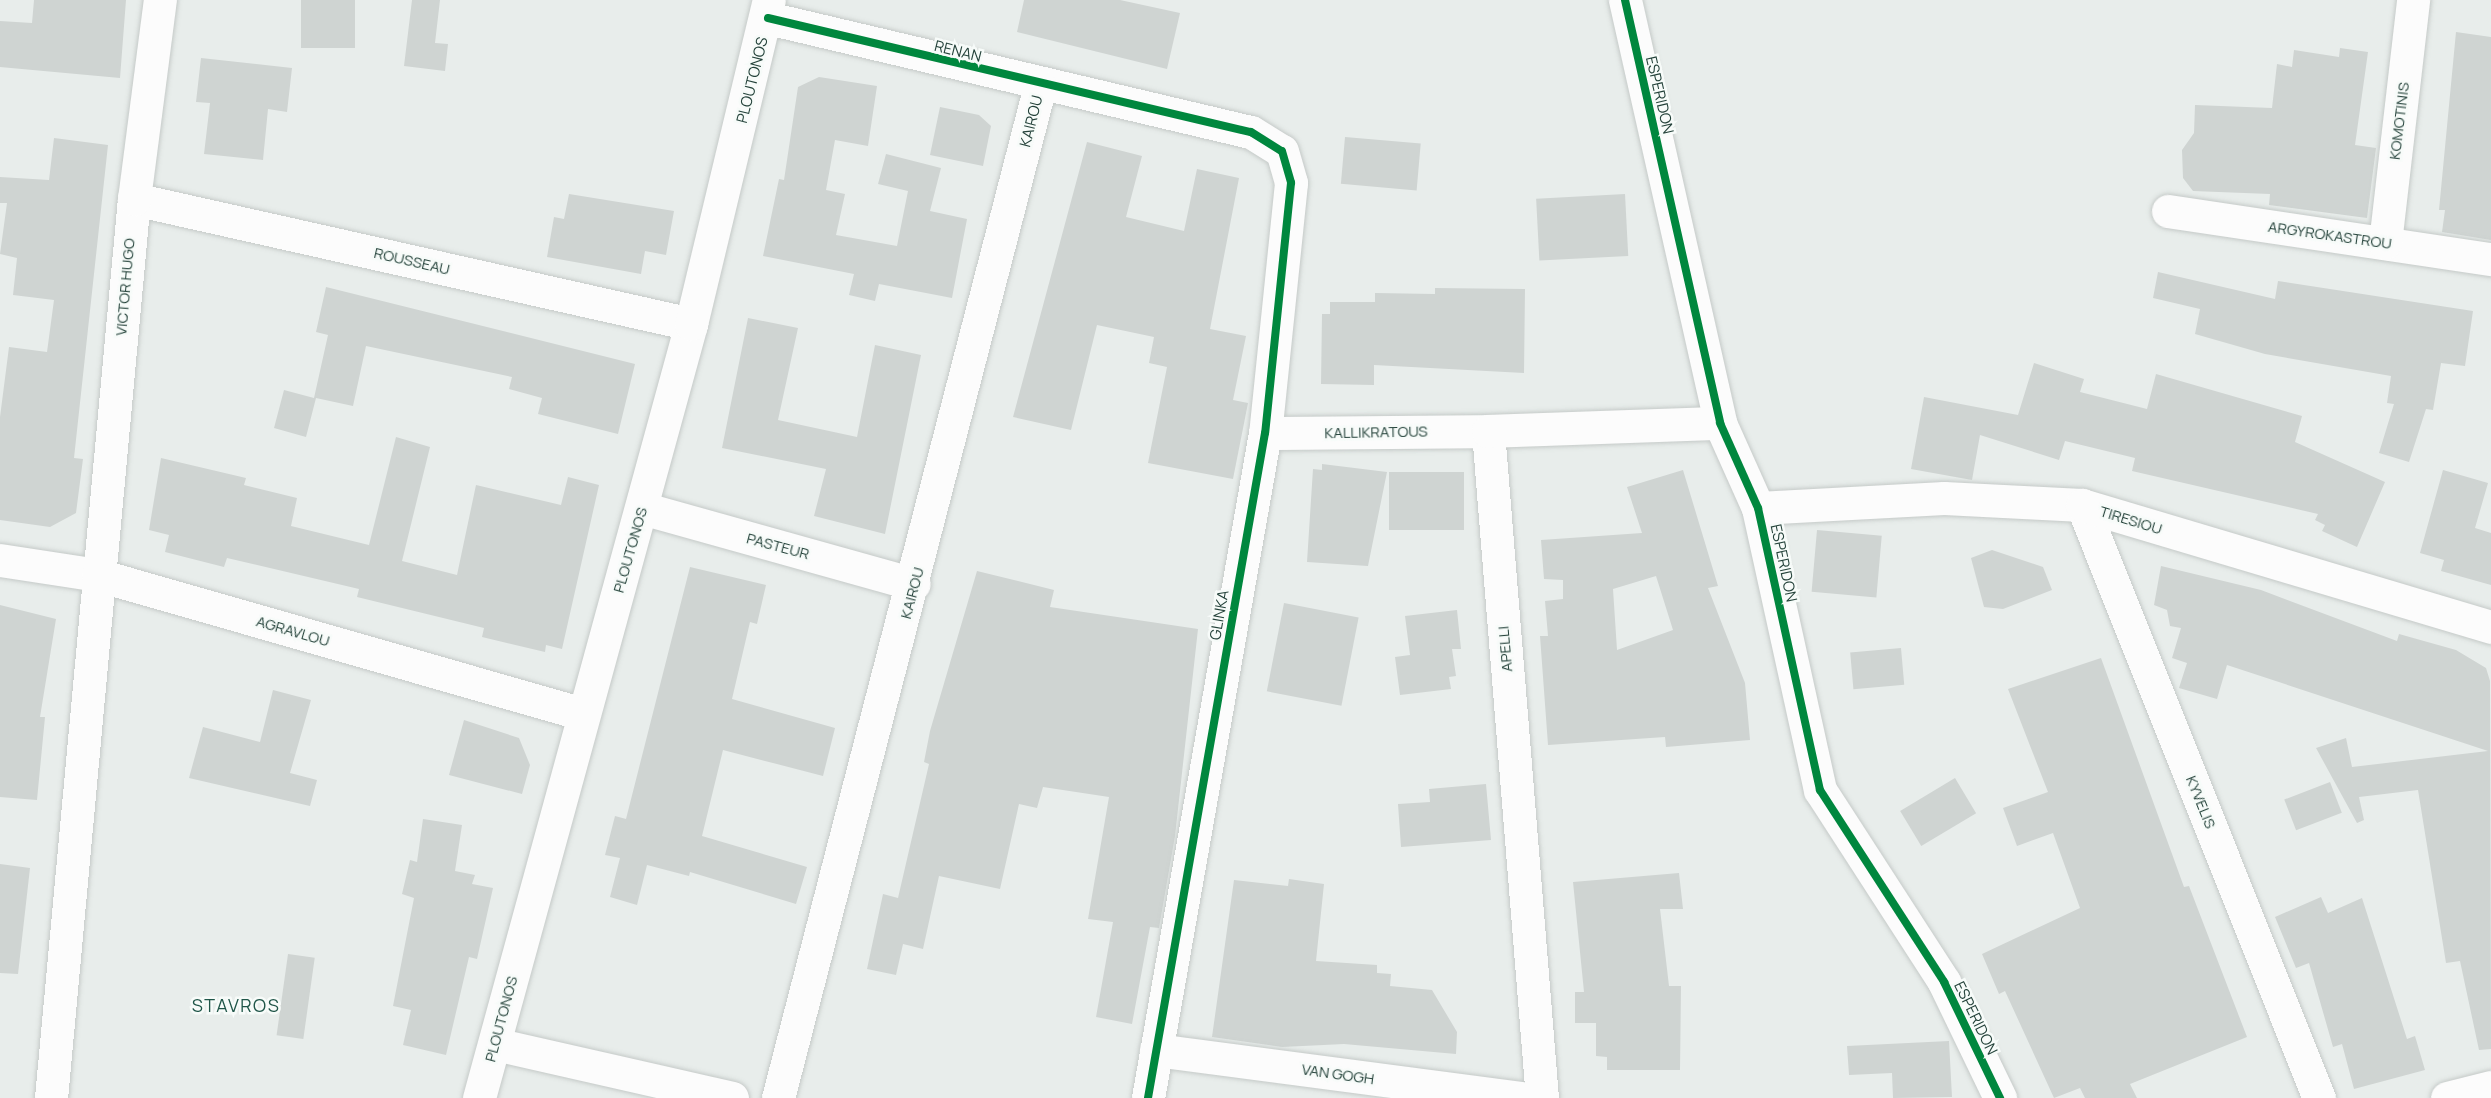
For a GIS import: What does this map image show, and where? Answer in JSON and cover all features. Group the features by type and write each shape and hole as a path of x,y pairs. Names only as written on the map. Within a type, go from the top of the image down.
{"street":[{"name":"VICTOR HUGO","path":"51,1098 134,199 160,0"},
{"name":"ESPERIDON","path":"1625,0 1720,423 1758,508 1820,790 1944,982 2000,1098"},
{"name":"KOMOTINIS","path":"2385,243 2413,0"},
{"name":"RENAN","path":"769,9 1040,86 1251,132 1282,151 1291,183"},
{"name":"PLOUTONOS","path":"479,1098 691,324 769,9"},
{"name":"KAIROU","path":"778,1098 914,584 1040,86"},
{"name":"GLINKA","path":"1148,1098 1265,433 1291,183"},
{"name":"ROUSSEAU","path":"134,199 691,324"},
{"name":"ARGYROKASTROU","path":"2168,211 2491,259"},
{"path":"1488,431 1720,423"},
{"name":"KALLIKRATOUS","path":"1265,433 1488,431"},
{"name":"APELLI","path":"1488,431 1542,1098"},
{"name":"TIRESIOU","path":"1758,508 1944,498 2082,506 2491,627"},
{"name":"KYVELIS","path":"2082,506 2319,1098"},
{"name":"PASTEUR","path":"642,508 914,584"},
{"name":"AGRAVLOU","path":"0,560 98,575 583,714"},
{"path":"495,1044 732,1098"},
{"name":"VAN GOGH","path":"1156,1050 1521,1098"},
{"path":"2447,1098 2491,1087"}],"building":[{"path":"34,0 126,0 120,78 0,67 0,21 32,23"},
{"path":"301,0 355,0 355,48 301,48"},
{"path":"412,0 440,0 435,43 448,44 445,71 404,66"},
{"path":"1024,0 1120,0 1180,13 1167,69 1017,32"},
{"path":"2456,32 2491,37 2491,240 2442,232 2445,210 2439,210"},
{"path":"2340,48 2368,52 2355,145 2376,148 2367,218 2269,205 2270,194 2193,191 2183,178 2182,150 2194,133 2195,105 2272,108 2277,64 2292,67 2294,50 2339,57"},
{"path":"201,58 292,68 287,112 268,109 263,160 204,154 210,103 196,102"},
{"path":"819,77 877,86 868,146 835,140 826,190 845,194 836,235 897,246 908,191 878,184 886,154 941,168 930,211 967,219 952,298 879,284 875,301 849,295 854,274 763,256 779,179 784,180 798,87"},
{"path":"940,107 979,115 991,126 983,166 930,155"},
{"path":"1345,137 1421,144 1417,190 1341,184"},
{"path":"54,138 108,145 74,458 83,459 76,513 50,527 0,520 0,417 9,347 47,352 54,300 13,295 17,258 0,254 7,203 0,203 0,177 49,180"},
{"path":"1087,142 1142,156 1126,217 1184,231 1197,169 1239,178 1210,329 1246,336 1233,400 1248,403 1233,479 1148,463 1167,367 1149,363 1154,337 1097,325 1071,430 1013,417"},
{"path":"569,194 674,211 666,255 645,251 641,274 547,257 554,217 564,219"},
{"path":"1625,194 1628,256 1539,261 1536,199"},
{"path":"2158,272 2275,299 2278,281 2473,311 2465,366 2441,363 2433,410 2426,409 2409,462 2379,453 2394,404 2387,403 2391,376 2265,354 2195,334 2200,309 2153,298"},
{"path":"326,287 635,364 618,434 538,414 542,398 509,389 512,377 366,346 353,406 316,398 306,437 274,428 284,390 314,398 328,335 316,332"},
{"path":"1435,288 1525,289 1524,373 1374,365 1374,385 1321,384 1322,314 1330,314 1330,302 1375,302 1375,293 1435,294"},
{"path":"748,318 798,328 778,420 857,437 875,345 921,355 885,534 814,516 826,469 722,448"},
{"path":"2034,363 2084,379 2080,392 2147,409 2156,374 2302,416 2295,442 2385,482 2357,547 2322,531 2325,525 2315,520 2318,514 2132,471 2135,458 2065,441 2059,460 1980,435 1972,480 1911,469 1924,397 2018,415"},
{"path":"396,437 430,447 402,561 457,575 476,485 561,505 568,477 599,485 562,649 546,645 545,652 482,637 484,628 357,597 359,589 227,558 224,567 165,552 169,535 149,530 161,458 246,478 244,485 297,498 291,526 369,545"},
{"path":"1322,464 1387,472 1368,566 1307,562 1313,469 1322,470"},
{"path":"1683,470 1718,586 1708,588 1745,683 1750,740 1666,747 1665,737 1548,745 1540,636 1548,636 1545,601 1563,599 1563,580 1544,579 1541,540 1642,533 1627,487","holes":["1656,576 1673,630 1617,650 1613,589"]},
{"path":"2443,470 2488,483 2475,528 2491,533 2491,585 2441,571 2444,560 2420,553"},
{"path":"1389,472 1464,472 1464,530 1389,530"},
{"path":"1817,530 1882,536 1876,597 1812,592"},
{"path":"1992,550 2043,567 2052,590 2003,609 1984,607 1971,558"},
{"path":"2161,566 2261,590 2397,641 2399,634 2456,650 2486,668 2490,681 2491,1049 2479,1050 2460,961 2446,963 2418,790 2359,797 2364,820 2357,823 2316,748 2346,738 2352,767 2488,751 2227,665 2217,699 2179,688 2187,663 2172,658 2181,628 2170,626 2167,610 2154,605"},
{"path":"690,567 766,585 757,624 750,622 732,699 835,728 823,776 723,750 702,836 807,867 796,904 690,872 689,876 647,865 637,905 610,897 620,858 605,855 615,816 626,819"},
{"path":"977,571 1054,590 1050,607 1198,629 1175,836 1159,928 1150,927 1132,1024 1096,1017 1113,922 1088,919 1109,797 1043,787 1037,808 1019,804 1000,889 939,876 923,949 903,944 896,975 867,969 883,894 898,898 929,764 924,762 930,731"},
{"path":"1284,603 1359,618 1341,706 1267,691"},
{"path":"0,605 56,619 40,717 45,717 37,800 0,797"},
{"path":"1457,610 1461,649 1452,649 1456,676 1449,677 1451,689 1400,695 1395,657 1410,655 1405,616"},
{"path":"1901,648 1904,685 1853,689 1850,652"},
{"path":"2101,658 2184,887 2189,886 2247,1037 2130,1084 2137,1098 2085,1098 2080,1088 2054,1098 2005,991 1999,994 1982,954 2080,908 2053,833 2017,846 2003,808 2048,792 2008,689"},
{"path":"273,690 311,700 290,773 317,780 310,806 189,778 203,727 260,742"},
{"path":"464,720 519,738 530,765 522,794 449,775"},
{"path":"1955,778 1976,813 1921,846 1900,811"},
{"path":"2330,782 2342,813 2296,830 2284,800"},
{"path":"1486,784 1491,840 1401,847 1398,804 1430,802 1429,789"},
{"path":"423,819 462,825 455,871 475,875 472,884 493,888 477,959 469,957 446,1055 403,1045 411,1010 393,1006 414,898 402,894 410,860 417,862"},
{"path":"0,864 30,868 18,974 0,973"},
{"path":"1679,873 1683,909 1660,909 1669,986 1681,986 1680,1070 1607,1070 1607,1057 1596,1056 1596,1023 1575,1023 1575,992 1584,992 1573,882"},
{"path":"1289,879 1324,884 1316,961 1377,965 1377,973 1391,974 1390,986 1432,990 1457,1032 1456,1054 1344,1044 1282,1047 1212,1037 1234,880 1288,886"},
{"path":"2321,897 2328,913 2362,898 2407,1039 2415,1036 2425,1070 2354,1089 2342,1044 2333,1047 2309,963 2296,968 2275,917"},
{"path":"288,954 315,958 303,1039 277,1035"},
{"path":"1949,1041 1952,1097 1893,1098 1892,1073 1849,1075 1847,1046"}],"cycle path":[{"path":"1625,0 1720,423 1758,508 1820,790 1944,982 2000,1098"},
{"path":"768,18 1251,132 1282,151 1291,183 1265,433 1148,1098"}],"district":[{"name":"STAVROS","path":"236,1005"}]}
